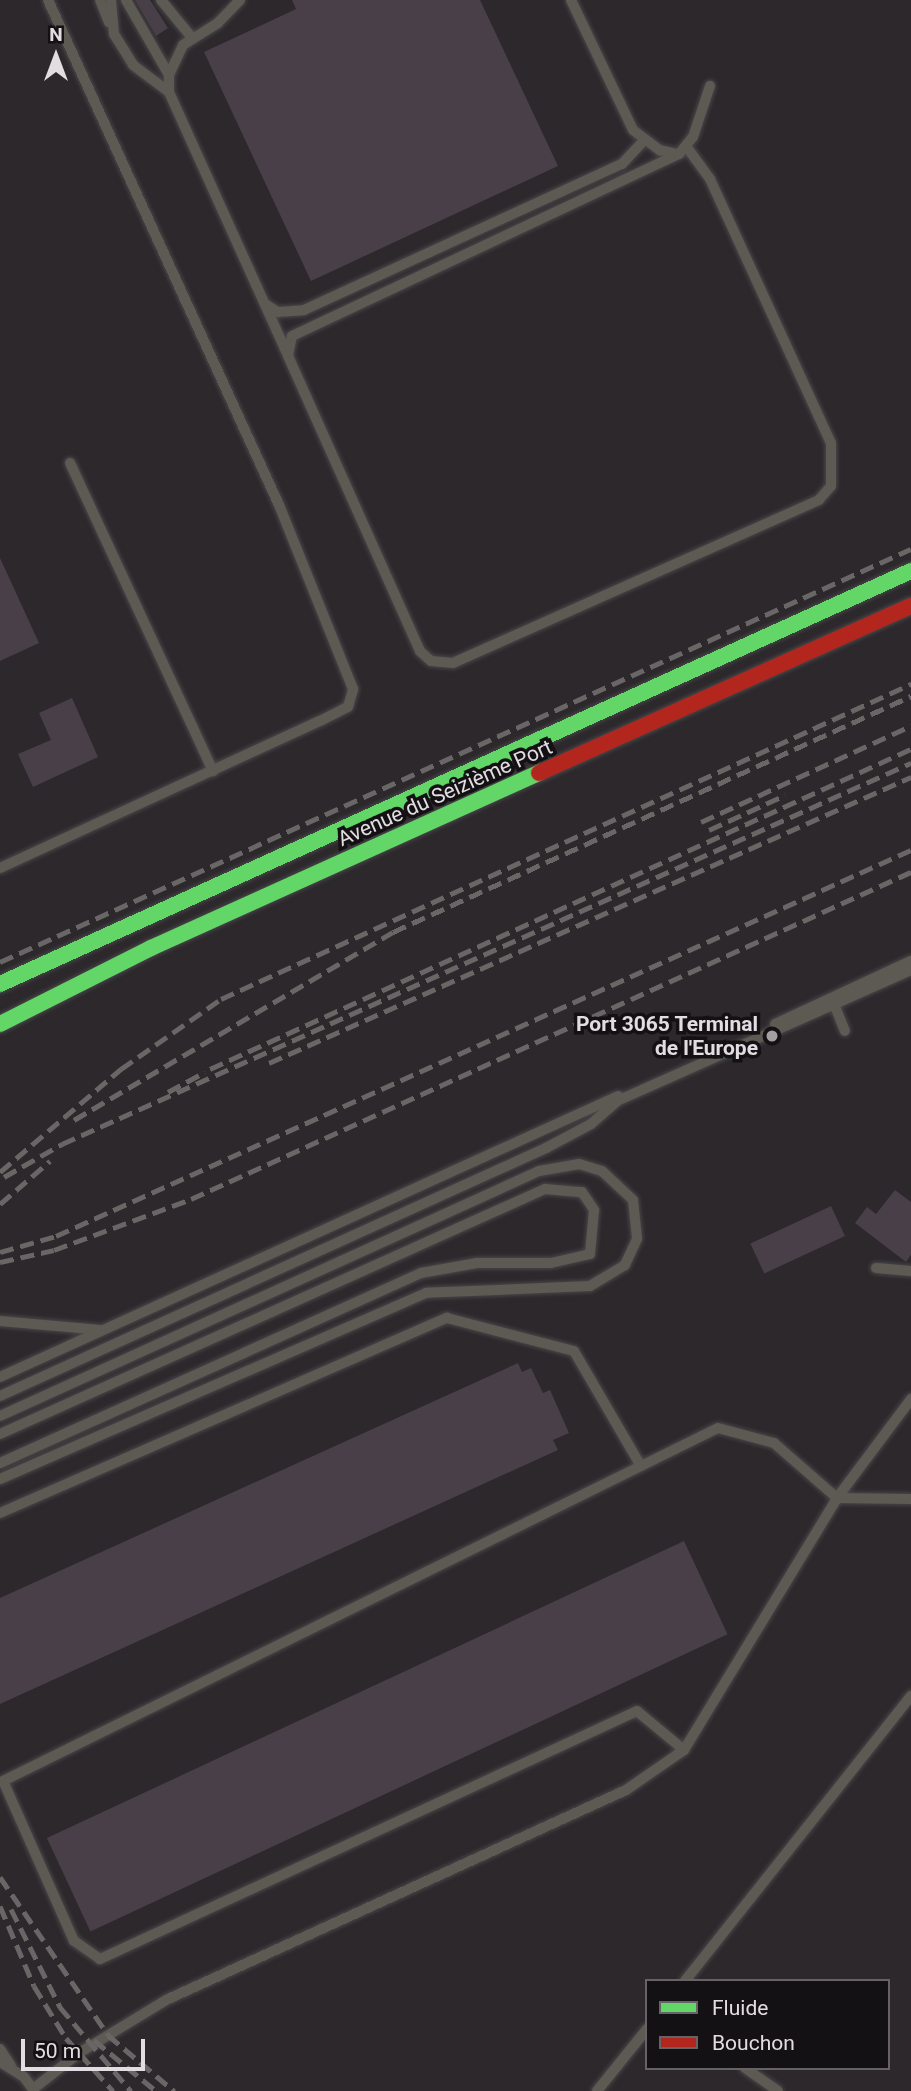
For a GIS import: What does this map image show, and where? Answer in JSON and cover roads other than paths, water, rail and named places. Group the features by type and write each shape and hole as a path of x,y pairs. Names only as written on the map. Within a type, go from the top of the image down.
{"main road":[{"name":"Avenue du Seizième Port","path":"0,984 911,572"},
{"name":"Avenue du Seizième Port","path":"0,1024 151,948 911,606"}],"lane":[{"path":"0,868 348,707 353,689 279,505 48,0"},
{"path":"100,0 114,34 133,65 169,92"},
{"path":"111,0 114,34"},
{"path":"126,0 169,75"},
{"path":"161,0 193,38"},
{"path":"240,0 183,45 169,75 169,92 420,651 431,661 453,663 818,500 834,474 831,443 710,179 682,150 644,140 633,130 571,0"},
{"path":"288,356 292,336 682,150 710,86"},
{"path":"265,304 278,312 304,310 622,164 644,140"},
{"path":"70,463 213,771"},
{"path":"0,1377 618,1098 911,961"},
{"path":"0,1396 546,1148 591,1124 618,1098 911,970"},
{"path":"834,1004 845,1031"},
{"path":"0,1416 539,1171 579,1164 602,1171 633,1200 637,1239 625,1265 590,1286 426,1293 0,1479"},
{"path":"0,1434 545,1189 582,1192 594,1210 590,1254 551,1263 477,1263 421,1273 0,1464"},
{"path":"876,1268 911,1271"},
{"path":"0,1513 447,1318 575,1351 640,1466"},
{"path":"0,1321 102,1331"},
{"path":"0,2049 3,2063 33,2090 79,2053 166,2000 626,1790 684,1750 837,1498 911,1399"},
{"path":"684,1750 637,1711 100,1959 74,1941 2,1778 718,1428 774,1443 837,1498 911,1499"},
{"path":"687,1979 911,1696"},
{"path":"597,2091 645,2031"},
{"path":"748,2070 778,2091"}],"railway":[{"path":"0,962 911,549"},
{"path":"0,1172 121,1069 221,999 911,684"},
{"path":"74,1120 393,932 911,696"},
{"path":"701,822 911,726"},
{"path":"210,1069 911,749"},
{"path":"4,1177 62,1144 911,763"},
{"path":"269,1063 911,777"},
{"path":"709,830 785,795"},
{"path":"0,1252 56,1236 911,850"},
{"path":"0,1262 54,1250 191,1199 911,872"},
{"path":"168,1092 205,1072"},
{"path":"0,1204 50,1161"},
{"path":"0,1877 108,2035 174,2091"},
{"path":"0,1906 34,1986 66,2038 113,2091"},
{"path":"11,1909 60,2007 131,2091"},
{"path":"94,2040 156,2091"}],"place":[{"name":"Port 3065 Terminal de l'Europe","path":"772,1036"}]}
